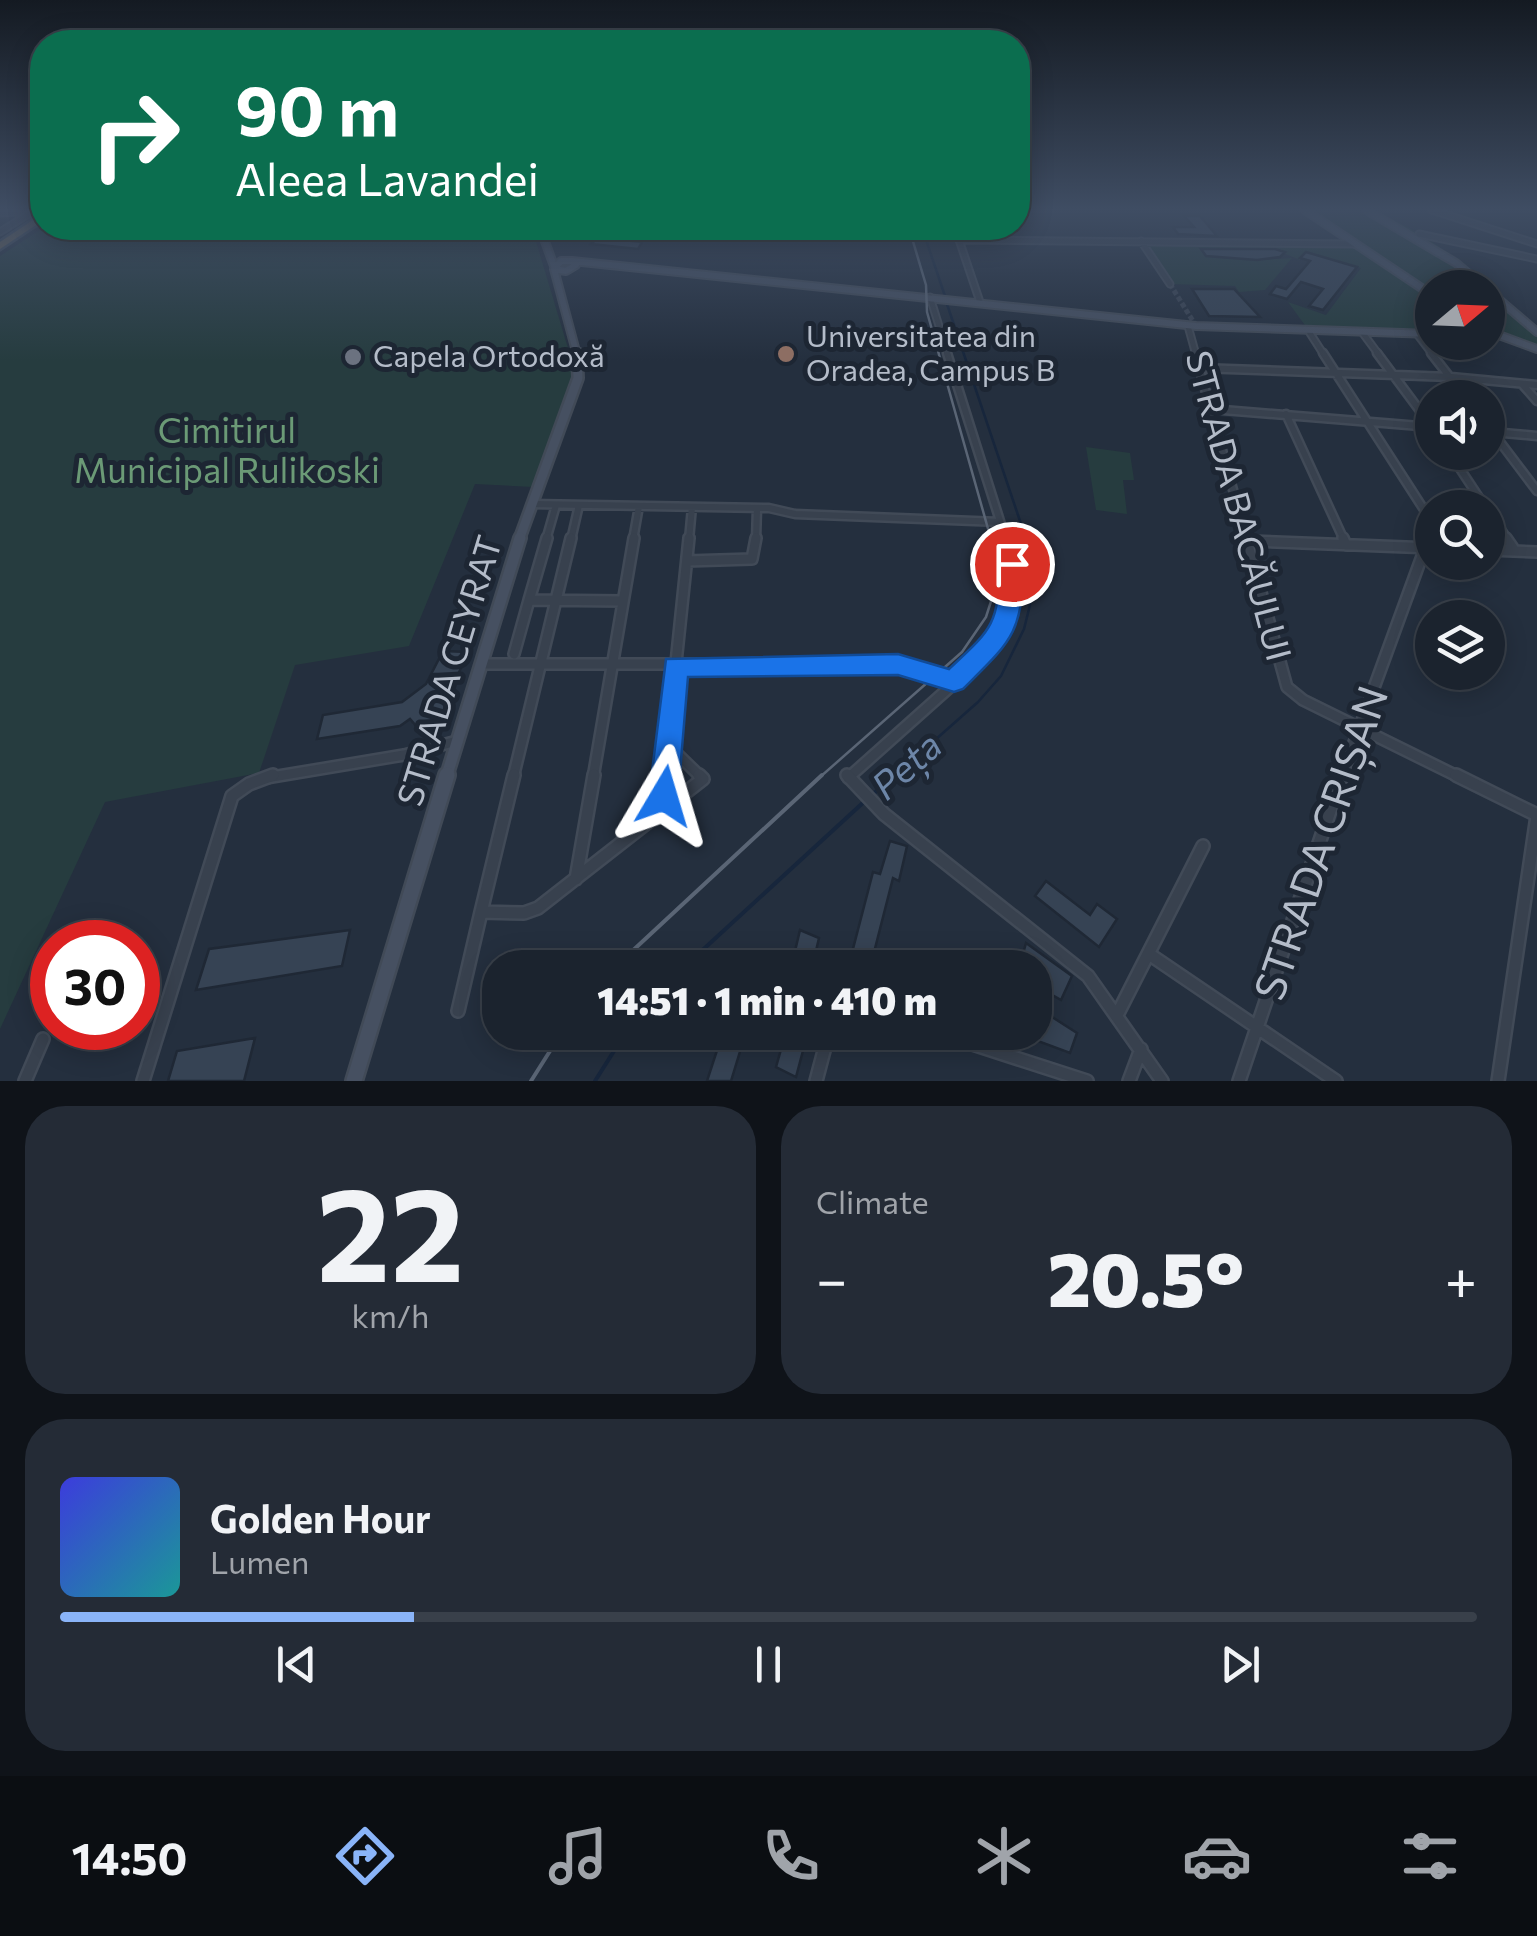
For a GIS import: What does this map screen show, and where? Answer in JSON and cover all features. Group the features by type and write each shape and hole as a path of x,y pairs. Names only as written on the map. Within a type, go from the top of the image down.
{"main road":[{"name":"STRADA CEYRAT","path":"354,1081 530,504 579,372 550,260"},
{"path":"562,260 570,265"},
{"path":"1379,260 1415,284"},
{"path":"1454,260 1496,291 1537,332"},
{"path":"554,271 592,263 1188,326 1415,334"},
{"path":"554,271 570,265"},
{"path":"1505,340 1537,350"}],"street":[{"path":"967,260 980,302"},
{"path":"1154,260 1170,284"},
{"path":"932,297 1012,564 1008,621 1000,636 848,778 882,812 1088,976 1162,1081"},
{"name":"STRADA BACĂULUI","path":"1188,326 1250,540 1287,686 1303,700 1358,726"},
{"path":"1308,330 1415,494"},
{"path":"1362,332 1415,404"},
{"path":"1437,360 1452,380"},
{"path":"1199,368 1450,377 1537,385"},
{"path":"1522,384 1537,402"},
{"path":"1211,409 1415,425"},
{"path":"1286,414 1346,545"},
{"path":"1505,432 1537,436"},
{"path":"1505,450 1537,491"},
{"path":"530,504 757,508 795,514 1000,522"},
{"path":"514,654 556,505"},
{"path":"458,1011 579,505"},
{"path":"576,879 639,506"},
{"path":"662,812 692,507"},
{"path":"686,560 752,558 756,553 757,508"},
{"path":"1505,536 1515,551"},
{"path":"1250,540 1415,547"},
{"path":"1505,551 1537,552"},
{"name":"STRADA CRIȘAN","path":"1239,1081 1358,726 1416,580"},
{"path":"529,600 623,601"},
{"path":"480,664 898,664 954,681"},
{"path":"1358,726 1537,815 1498,1081"},
{"path":"143,1081 232,796 247,783 268,776 426,754 458,742"},
{"path":"481,912 524,913 538,908 703,779 669,746"},
{"path":"426,754 451,762"},
{"path":"1117,1015 1202,846"},
{"path":"1149,954 1336,1081"},
{"path":"25,1081 38,1050"},
{"path":"816,1081 824,1050"},
{"path":"991,1050 1087,1081"},
{"path":"1129,1081 1141,1050"}],"green space":[{"name":"Cimitirul Municipal Rulikoski","path":"0,260 542,260 576,375 533,487 475,484 409,646 295,665 259,773 105,802 50,920 30,920 30,964 0,1029"},
{"path":"1154,260 1290,260 1265,290 1239,292 1235,286 1170,284"},
{"path":"1335,260 1457,260 1469,270 1415,270 1415,331 1307,328 1288,302 1326,315 1361,268"},
{"path":"1505,302 1537,332 1537,349 1505,337"},
{"path":"1086,447 1130,453 1134,480 1123,480 1127,514 1096,510"}],"building":[{"path":"1335,260 1357,267 1323,310 1309,306 1323,289 1301,282 1287,299 1270,294 1276,286 1286,289 1310,261"},
{"path":"1192,289 1234,289 1260,317 1209,316"},
{"path":"443,651 468,652 453,686 445,689 453,705 445,718 427,726 417,727 410,719 400,726 317,739 323,715 402,702 426,684"},
{"path":"890,841 907,846 899,881 893,878 875,950 853,950 873,872 880,874"},
{"path":"1046,881 1090,915 1097,904 1117,919 1099,947 1035,896"},
{"path":"350,930 342,966 196,990 209,949"},
{"path":"800,930 819,938 816,950 795,950"},
{"path":"1052,962 1072,976 1061,1000 1052,995"},
{"path":"1052,1017 1077,1033 1070,1053 1052,1046"},
{"path":"255,1038 244,1081 168,1081 177,1051"},
{"path":"717,1050 740,1050 731,1081 707,1081"},
{"path":"781,1050 803,1050 796,1077 776,1067"}],"waterway":[{"name":"Peța","path":"933,260 945,296"},
{"name":"Peța","path":"892,778 978,702 1001,676 1024,629 1030,605 1031,570 1021,524 947,304"},
{"name":"Peța","path":"872,795 895,775"},
{"name":"Peța","path":"703,950 866,800"},
{"name":"Peța","path":"595,1081 615,1050"}],"tunnel":[{"path":"1170,284 1196,326"}],"tram line":[{"path":"819,778 962,652 986,617 994,592 994,550 927,312 926,285 919,260"},
{"path":"633,950 822,775"},
{"path":"531,1081 551,1050"}],"place":[{"name":"Universitatea din Oradea, Campus B","path":"786,354"},
{"name":"Capela Ortodoxă","path":"353,357"}],"route":[{"path":"664,796 675,666 898,664 954,681 1000,636 1008,621 1012,564"}]}
